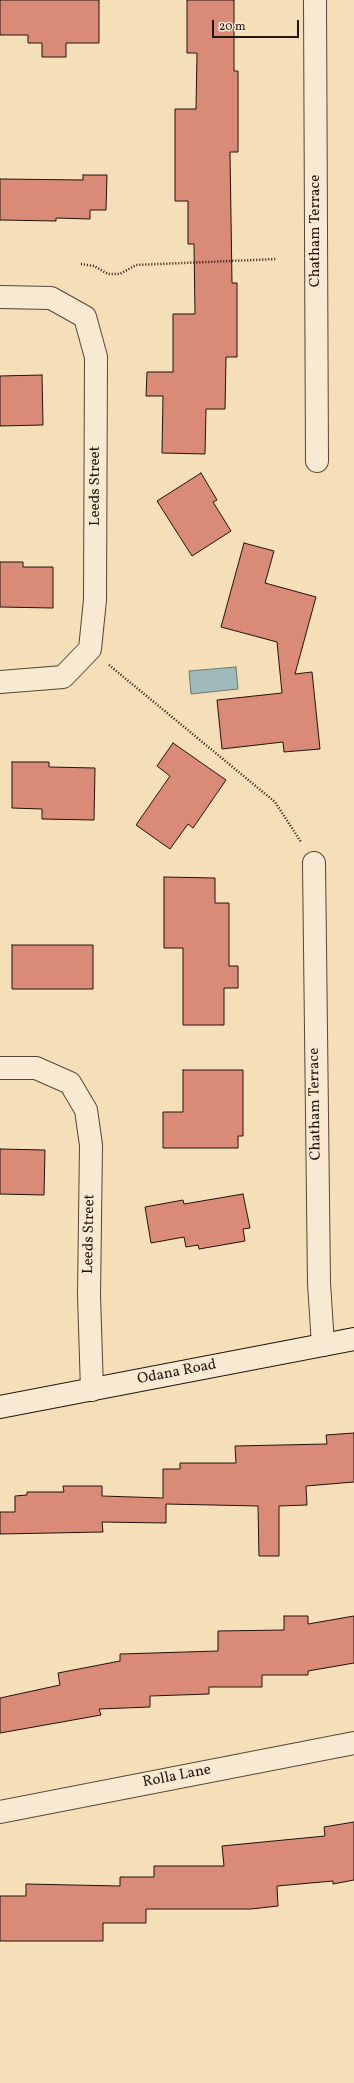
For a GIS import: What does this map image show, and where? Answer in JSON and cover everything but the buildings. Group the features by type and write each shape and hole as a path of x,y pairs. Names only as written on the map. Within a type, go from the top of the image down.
{"street":[{"name":"Chatham Terrace","path":"315,0 317,461"},
{"name":"Leeds Street","path":"0,297 51,298 85,318 96,357 95,600 90,649 63,677 0,682"},
{"name":"Chatham Terrace","path":"314,863 319,1283 323,1345"},
{"name":"Leeds Street","path":"0,1068 36,1068 70,1083 86,1110 91,1145 89,1295 92,1390"},
{"name":"Odana Road","path":"0,1407 354,1339"},
{"name":"Rolla Lane","path":"0,1812 354,1743"}],"path":[{"path":"81,264 94,266 108,274 120,274 136,265 277,259"},
{"path":"107,663 275,802 314,863"}],"water":[{"path":"236,667 238,689 191,694 189,671"}]}
